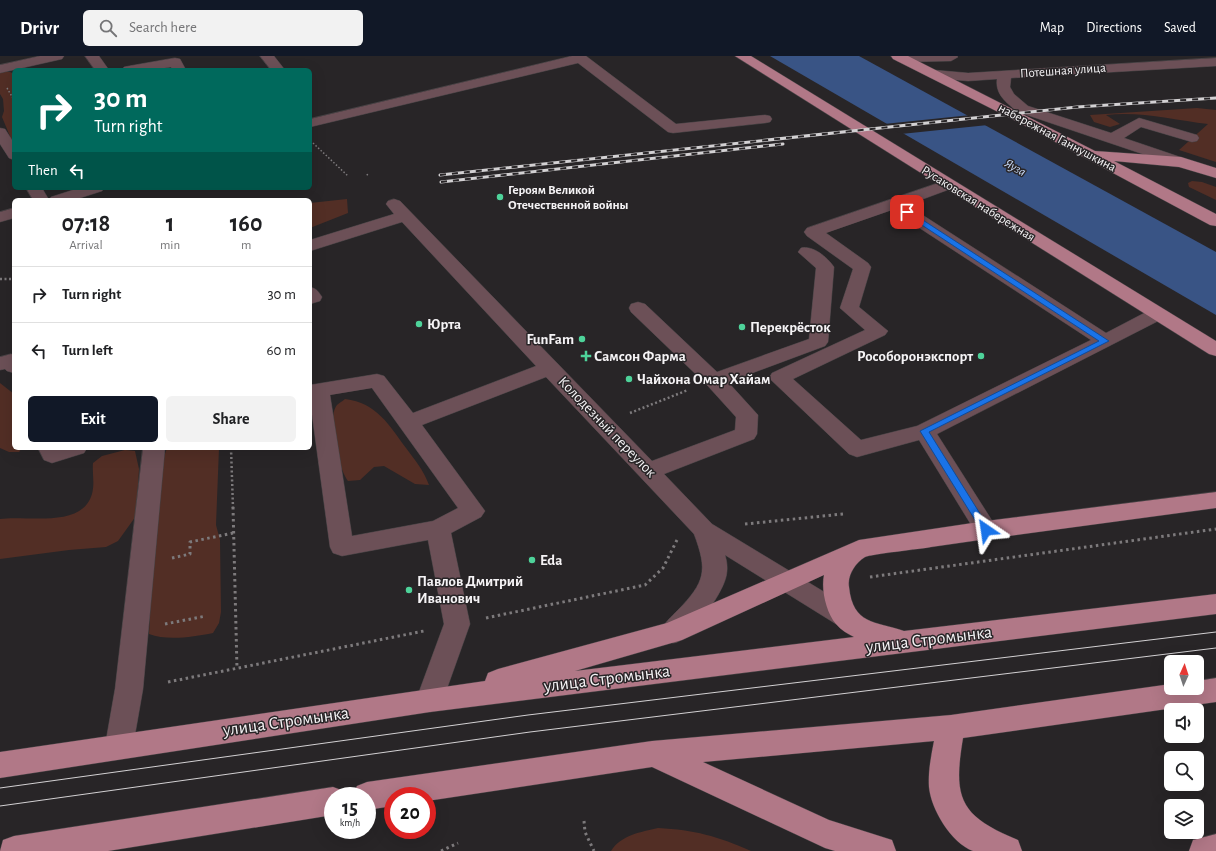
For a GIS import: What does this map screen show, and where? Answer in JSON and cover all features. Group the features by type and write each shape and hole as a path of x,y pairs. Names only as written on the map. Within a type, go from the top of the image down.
{"main road":[{"name":"Русаковская набережная","path":"742,56 947,185 1216,350"},
{"name":"набережная Ганнушкина","path":"900,57 1216,221"},
{"path":"1089,154 1175,172 1197,171 1216,174"},
{"path":"1175,172 1176,188 1200,212"},
{"path":"430,700 673,632 859,549 986,530 1216,500"},
{"path":"859,549 843,564 836,576 837,594 845,617 864,629 891,639 927,640"},
{"name":"улица Стромынка","path":"0,765 430,700 1216,604"},
{"path":"376,795 652,754 951,727 1216,690"},
{"path":"951,727 945,766 944,789 952,809 964,827 985,843 1007,851"},
{"path":"652,754 825,833 881,851"},
{"path":"14,851 324,802"},
{"path":"1204,851 1216,849"}],"street":[{"path":"0,69 23,67 57,56"},
{"path":"92,56 101,68"},
{"path":"267,56 276,68"},
{"path":"900,57 951,57"},
{"path":"312,119 333,118 580,58 673,129 765,119"},
{"path":"140,68 175,62 178,68"},
{"name":"Потешная улица","path":"934,74 958,77 1216,62"},
{"path":"1005,75 1003,87 1008,96 1023,108 1112,139 1175,172"},
{"name":"Потешная улица","path":"995,105 990,97 990,84 1005,75"},
{"path":"1112,139 1139,122 1192,138"},
{"path":"0,132 12,152"},
{"path":"947,185 813,232 862,267 849,308 878,331 779,378 857,449 924,431 1157,314"},
{"path":"63,198 89,190"},
{"path":"894,204 1105,341"},
{"name":"Колодезный переулок","path":"312,245 400,210 704,530 845,617"},
{"path":"0,217 12,214"},
{"path":"714,380 818,342 825,267 807,252"},
{"path":"638,308 714,380 747,415 746,434 649,471"},
{"path":"0,364 11,360 12,362"},
{"path":"409,422 550,368"},
{"path":"377,380 473,511 438,530 342,547 315,391 377,380"},
{"path":"924,431 986,530"},
{"path":"50,450 52,455 69,450"},
{"path":"119,746 129,689 154,450"},
{"path":"430,700 457,624 438,530"},
{"path":"673,632 700,604 711,585 715,563 704,530"}],"path":[{"path":"312,142 348,176"},
{"path":"0,279 12,279"},
{"path":"603,424 714,380"},
{"path":"231,450 237,668"},
{"path":"737,522 744,524 760,524 843,514"},
{"path":"867,580 872,576 1216,529"},
{"path":"142,564 190,554 190,542 233,533"},
{"path":"168,682 645,585 663,568 677,539"},
{"path":"135,630 206,616"},
{"path":"584,821 585,832 594,851"},
{"path":"441,851 458,843"}],"shaded area":[{"path":"0,72 12,73 12,141 2,117 4,111 3,99 0,94"},
{"path":"1197,108 1216,110 1216,162 1179,150 1208,124 1157,116 1119,114 1106,115 1120,124 1110,127 1094,122 1090,115"},
{"path":"1192,181 1202,182 1216,187 1216,200 1189,187 1188,183"},
{"path":"347,199 348,213 312,227 312,203"},
{"path":"0,383 12,392 12,450 20,450 19,452 9,452 0,448"},
{"path":"345,399 366,405 388,423 416,461 425,475 429,485 415,484 384,466 374,467 360,480 348,481 337,454 333,432 334,412 337,405"},
{"path":"125,450 135,451 139,469 136,516 118,541 106,547 0,559 0,519 52,518 66,516 77,512 86,505 92,494 93,463 102,456"},
{"path":"166,450 219,450 216,525 220,540 221,612 219,623 213,633 172,638 149,634 156,480"},
{"path":"658,828 695,832 727,841 751,851 611,851 620,841 632,835"}],"water":[{"name":"Яуза","path":"770,56 859,56 1216,252 1216,315"}],"pier":[{"path":"971,115 988,125 901,134 884,124"}],"tram line":[{"path":"0,788 528,715 1216,632"},
{"path":"0,806 530,732 1216,648"}],"railway":[{"path":"440,175 1077,107 1216,98"},
{"path":"441,182 783,144"}],"place":[{"name":"Героям Великой Отечественной войны","path":"500,197"},
{"name":"Юрта","path":"419,324"},
{"name":"Перекрёсток","path":"742,327"},
{"name":"FunFam","path":"582,339"},
{"name":"Самсон Фарма","path":"586,356"},
{"name":"Рособоронэкспорт","path":"981,356"},
{"name":"Чайхона Омар Хайам","path":"629,379"},
{"name":"Eda","path":"532,560"},
{"name":"Павлов Дмитрий Иванович","path":"409,590"}],"route":[{"path":"907,212 1105,341 924,431 986,530"}]}
